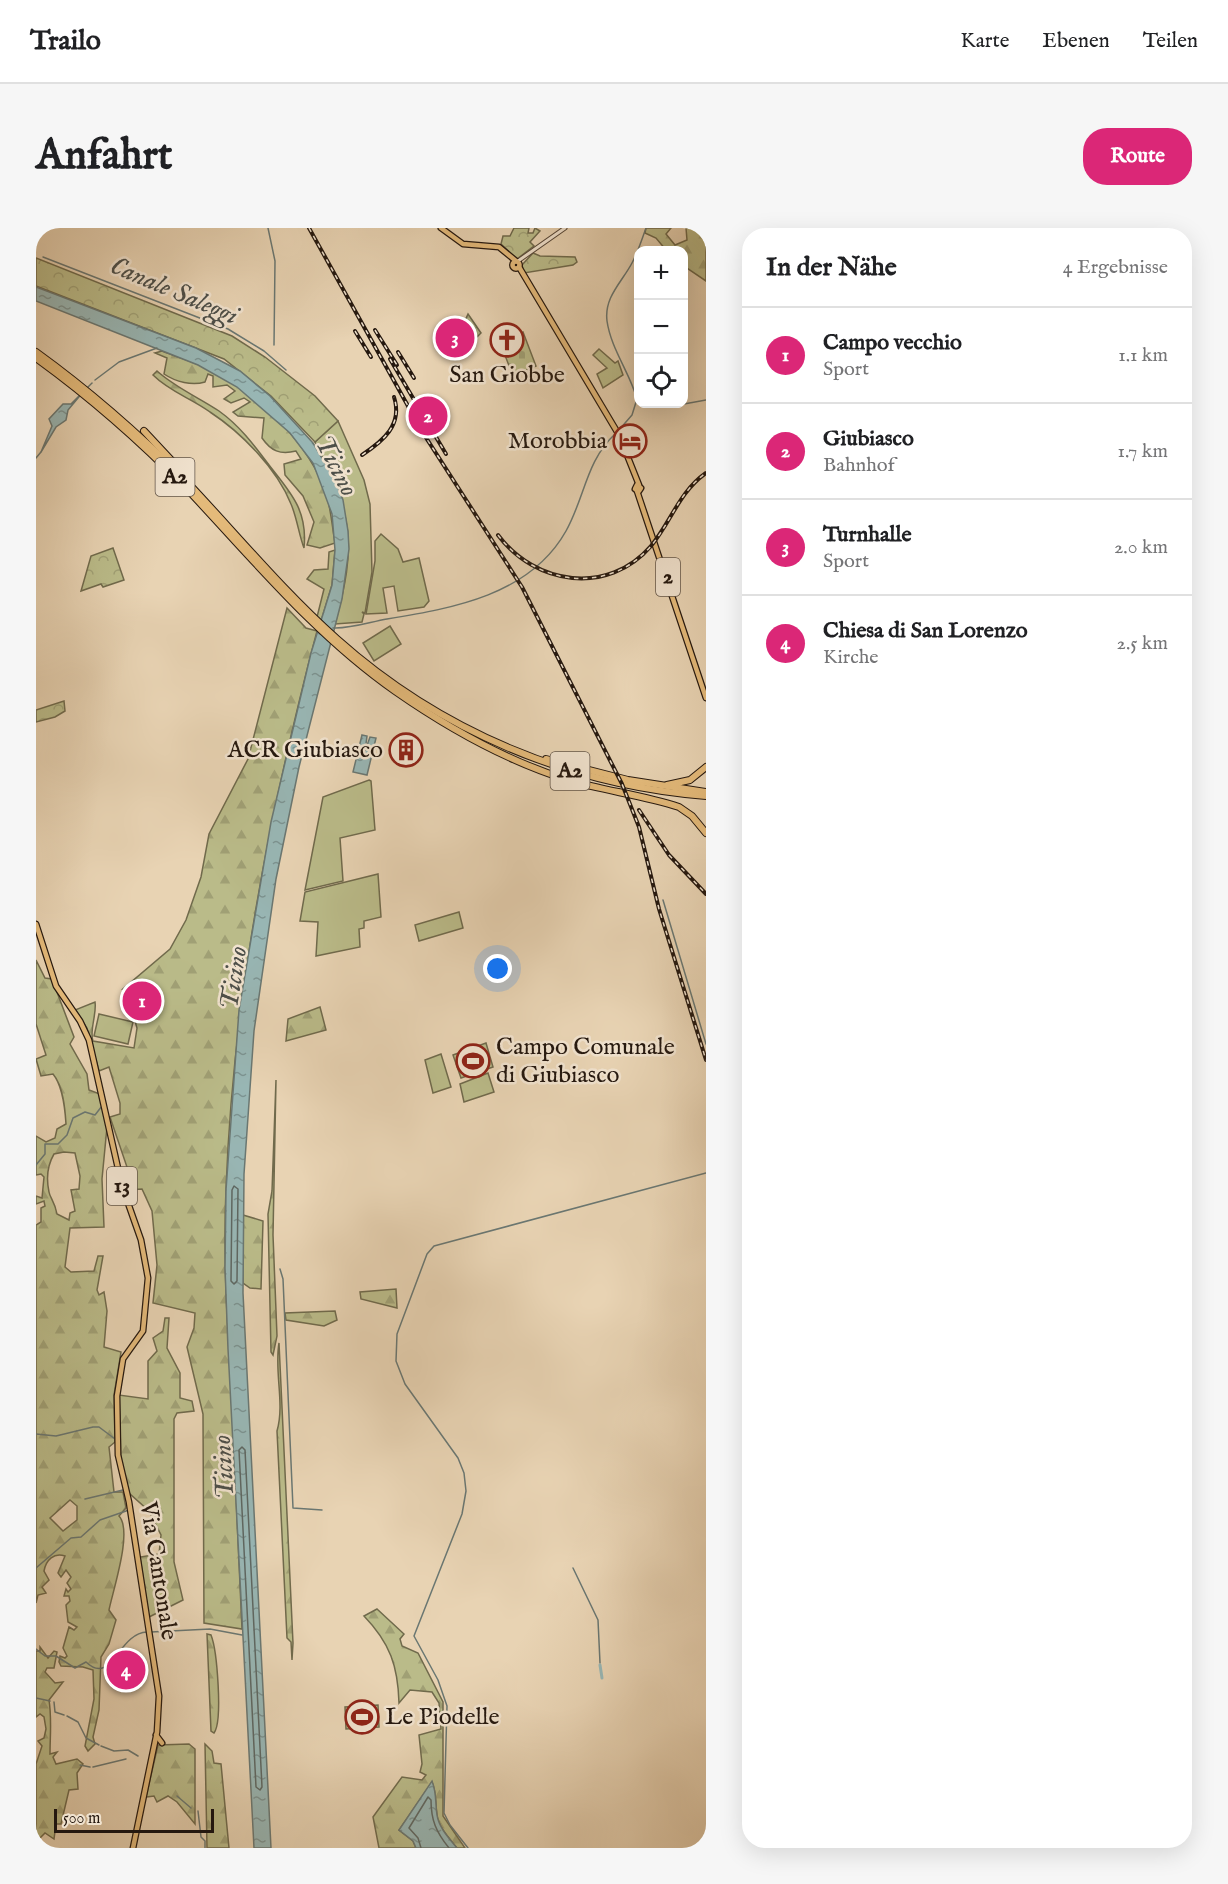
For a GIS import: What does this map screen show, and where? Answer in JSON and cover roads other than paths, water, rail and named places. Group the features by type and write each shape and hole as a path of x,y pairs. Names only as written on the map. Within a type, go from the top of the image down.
{"highway":[{"name":"A2","path":"36,351 76,378"},
{"name":"A2","path":"36,351 90,397 160,463 256,561"},
{"name":"A2","path":"36,358 81,389"},
{"name":"A2","path":"90,397 155,451 220,518"},
{"name":"A2","path":"144,431 269,576 395,692 494,750 553,775 679,807 692,816 706,833"},
{"name":"A2","path":"364,665 443,716 487,739 569,771 642,788 706,798"},
{"name":"A2","path":"443,716 496,741 543,758 643,783 706,792"},
{"name":"A2","path":"453,727 522,758 589,780 643,792 706,798"},
{"name":"A2","path":"643,783 682,783 695,777 706,767"}],"main road":[{"name":"2","path":"441,228 463,244 494,247 506,253 517,264 528,287 614,428 635,479 706,690"},
{"name":"2","path":"697,665 706,698"},
{"name":"Via Cantonale","path":"36,924 56,986 82,1024 90,1044 124,1194 144,1249 148,1278 142,1333 122,1363 117,1396 118,1455 129,1502 159,1691 156,1735 133,1848"},
{"path":"156,1735 162,1743"}],"street":[{"path":"517,264 547,239 565,228"}],"water":[{"path":"36,287 196,348 240,371 270,396 313,443 335,480 343,500 348,531 349,549 342,599 299,767 276,879 254,1031 244,1174 243,1293 271,1848 254,1848 228,1349 225,1268 226,1190 239,1010 271,822 311,653 332,585 335,550 332,514 313,463 290,433 237,387 198,365 36,301"},
{"path":"83,392 68,410 66,420 56,427 41,452 52,426 49,419 63,404 71,404"},
{"path":"362,735 367,736 365,751 370,737 376,738 367,775 353,772"},
{"path":"432,1781 438,1820 457,1848 416,1848 413,1841 399,1830"}],"waterway":[{"path":"268,228 275,261 274,345"},
{"name":"Morobbia","path":"619,430 632,415 637,399 612,341 607,321 608,304 634,259 646,228"},
{"name":"Canale Saleggi","path":"43,257 228,329 264,351 286,370"},
{"path":"95,380 119,362 157,348"},
{"path":"87,388 92,383"},
{"path":"688,403 706,400"},
{"name":"Morobbia","path":"333,628 438,610 464,603 511,584 532,570 551,553 566,531 598,456 615,434"},
{"path":"36,458 41,452"},
{"path":"663,900 706,1044"},
{"path":"36,1165 45,1154 45,1144 58,1144 67,1135 73,1118 85,1112 95,1115 102,1106"},
{"path":"468,1848 450,1825 444,1813 447,1706 438,1680 414,1636 462,1514 466,1491 464,1473 458,1458 405,1384 396,1361 397,1334 427,1254 434,1246 706,1173"},
{"path":"280,1269 283,1279 293,1508 322,1510"},
{"path":"36,1434 56,1436 99,1427 115,1439"},
{"path":"85,1499 123,1490"},
{"path":"36,1568 71,1538 81,1537 100,1520 129,1510"},
{"path":"573,1568 598,1620 600,1663"},
{"path":"151,1632 210,1629 242,1635"},
{"path":"36,1649 45,1656 56,1656 75,1668 86,1662 95,1668 102,1668 109,1664 129,1641 147,1632"},
{"path":"600,1665 602,1678"},
{"path":"36,1698 50,1701"},
{"path":"54,1702 55,1712 64,1715"},
{"path":"67,1716 78,1722 86,1738 99,1745"},
{"path":"101,1746 114,1751 128,1750 138,1756"},
{"path":"93,1767 126,1759"},
{"path":"80,1765 90,1767"},
{"path":"177,1796 191,1808"},
{"path":"198,1811 201,1837 205,1841 205,1848"}],"railway":[{"path":"309,228 423,433 522,587 622,784 639,827 659,909 706,1060"},
{"path":"375,330 397,365"},
{"path":"355,331 371,357"},
{"path":"398,352 414,378"},
{"path":"390,359 446,454"},
{"path":"362,455 384,438 393,424 396,416 394,397"},
{"path":"498,535 513,552 531,565 551,574 572,578 593,578 614,572 634,562 651,546 682,498 706,473"},
{"path":"639,810 669,855 706,894"}],"place":[{"name":"Turnhalle","path":"455,338"},
{"name":"San Giobbe","path":"507,340"},
{"name":"Giubiasco","path":"428,416"},
{"name":"Morobbia","path":"630,441"},
{"name":"ACR Giubiasco","path":"406,750"},
{"name":"Campo vecchio","path":"142,1001"},
{"name":"Campo Comunale di Giubiasco","path":"473,1061"},
{"name":"Chiesa di San Lorenzo","path":"126,1670"},
{"name":"Le Piodelle","path":"362,1717"}],"water label":[{"name":"Ticino","path":"336,466"},
{"name":"Ticino","path":"234,978"},
{"name":"Ticino","path":"224,1467"}]}
